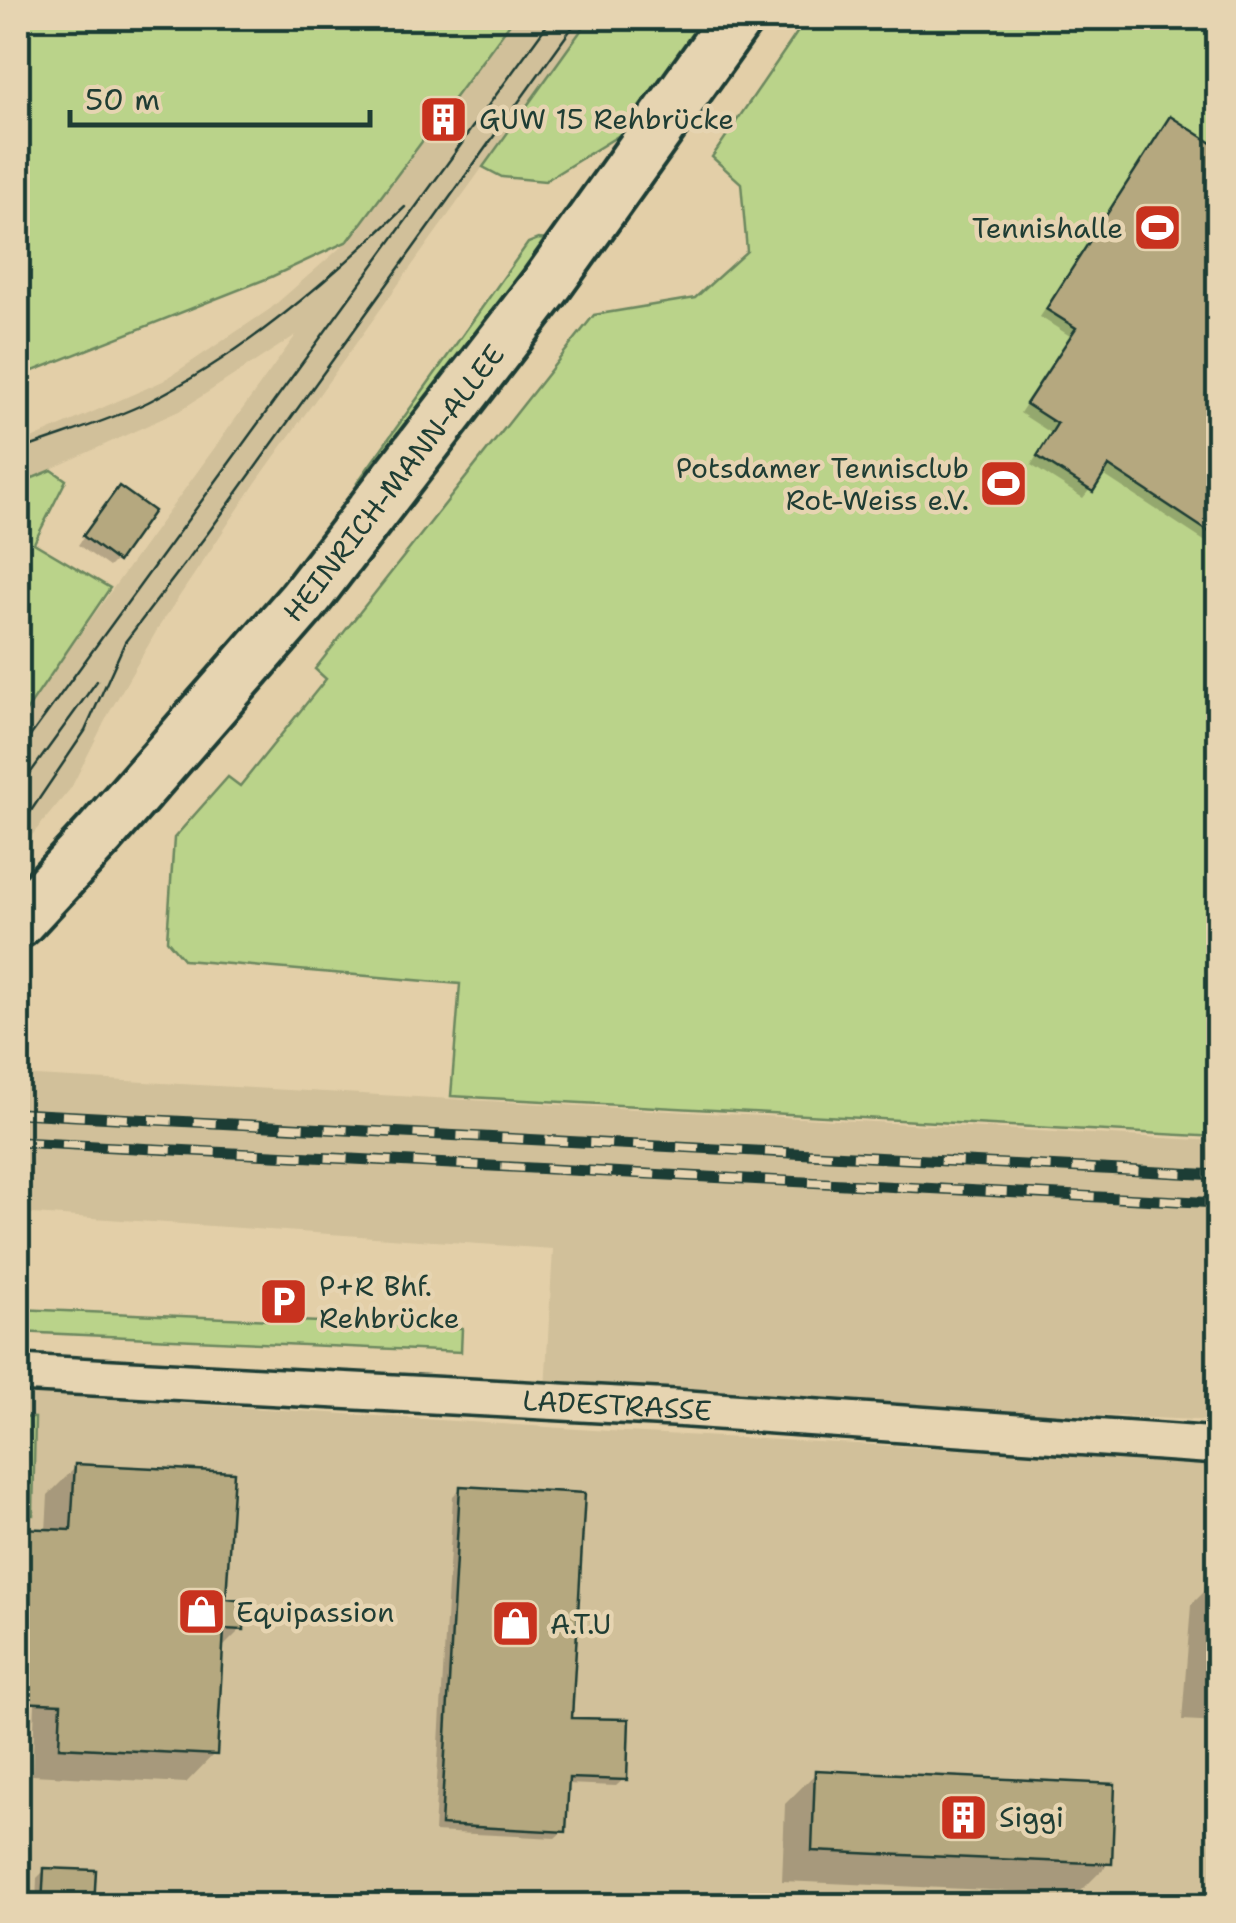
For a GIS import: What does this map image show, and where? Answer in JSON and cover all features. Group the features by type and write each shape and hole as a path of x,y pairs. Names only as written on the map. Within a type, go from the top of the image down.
{"main road":[{"name":"HEINRICH-MANN-ALLEE","path":"18,922 304,601 544,288 737,18"}],"street":[{"name":"LADESTRASSE","path":"18,1373 705,1410 1218,1446"}],"shaded area":[{"path":"514,18 590,18 257,481 160,625 71,788 18,852 18,720 296,335 179,411 18,484 18,445 163,381 270,309 348,241"},
{"path":"18,1075 1218,1141 1218,1421 545,1390 553,1249 18,1213"},
{"path":"18,1393 625,1432 1218,1463 1218,1905 18,1905"}],"green space":[{"path":"18,18 514,18 348,241 271,277 18,377"},
{"path":"590,18 706,18 626,131 545,181 502,177 483,167"},
{"path":"807,18 1203,18 1218,27 1218,1137 451,1096 460,984 184,960 167,940 174,838 228,777 240,786 326,679 315,669 594,315 695,298 747,251 741,183 712,157"},
{"path":"549,240 366,490 357,483 528,243"},
{"path":"52,470 66,480 34,543 110,588 18,723 18,484"},
{"path":"18,1309 462,1328 461,1352 18,1332"},
{"path":"18,1417 35,1418 33,1515 18,1514"}],"building":[{"path":"1170,116 1218,147 1218,538 1109,466 1093,492 1037,456 1057,424 1026,404 1076,328 1046,309"},
{"path":"119,486 154,511 118,562 83,536"},
{"path":"75,1464 234,1472 226,1599 244,1601 244,1630 224,1629 217,1755 59,1747 61,1704 18,1702 18,1528 71,1530"},
{"name":"A.T.U","path":"460,1486 585,1493 572,1718 629,1719 627,1780 569,1778 566,1832 441,1825"},
{"name":"Siggi","path":"815,1770 1115,1784 1112,1864 812,1851"},
{"path":"44,1868 96,1870 94,1906 42,1906"}],"tram line":[{"path":"455,151 552,18"},
{"path":"18,830 85,731 125,642 579,18"},
{"path":"18,753 463,142"},
{"path":"18,451 148,402 218,362 315,289 405,207"},
{"path":"18,790 97,681"}],"railway":[{"path":"18,1113 1218,1175"},
{"path":"18,1142 1218,1203"}],"place":[{"name":"GUW 15 Rehbrücke","path":"444,119"},
{"name":"Tennishalle","path":"1158,228"},
{"name":"Potsdamer Tennisclub Rot-Weiss e.V.","path":"1004,484"},
{"name":"P+R Bhf. Rehbrücke","path":"284,1302"},
{"name":"Equipassion","path":"201,1612"},
{"name":"A.T.U","path":"515,1624"},
{"name":"Siggi","path":"964,1817"}]}
